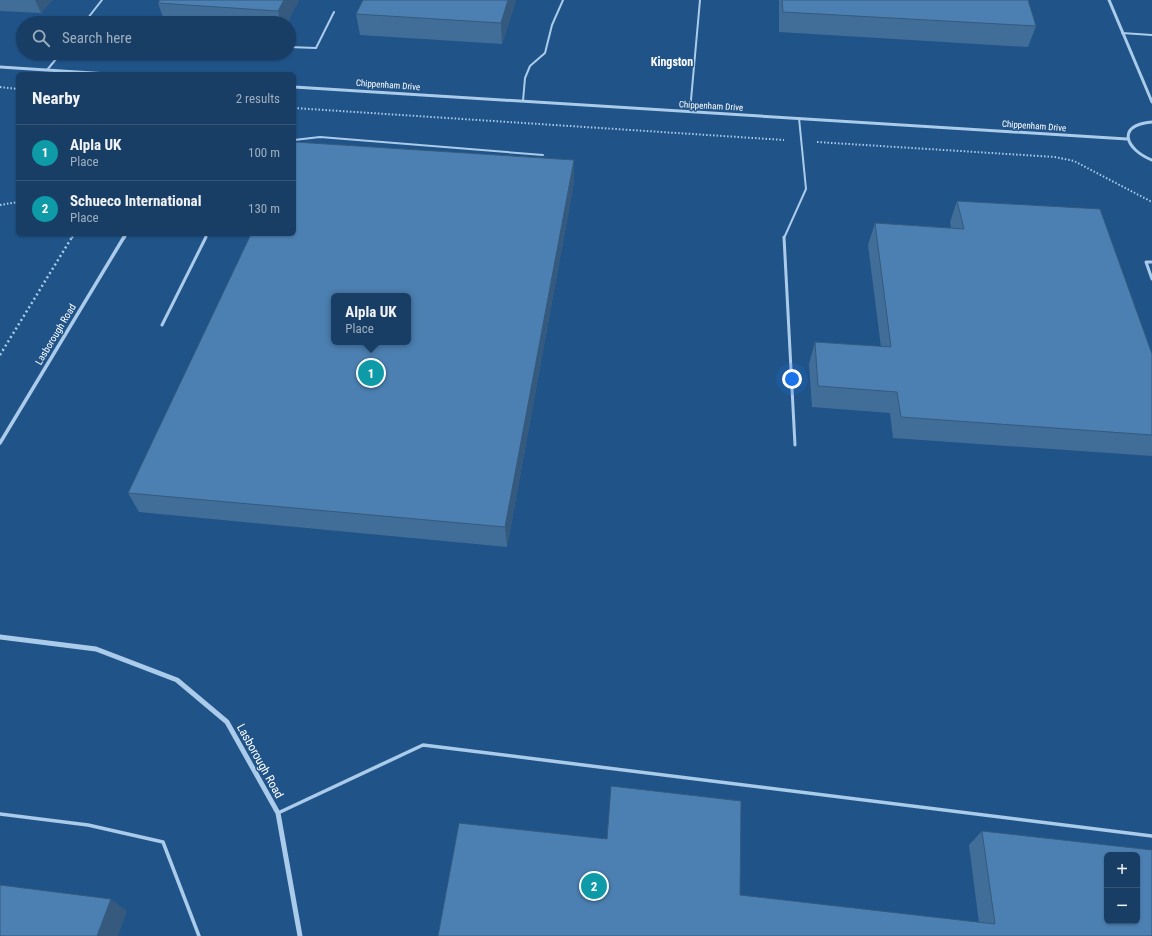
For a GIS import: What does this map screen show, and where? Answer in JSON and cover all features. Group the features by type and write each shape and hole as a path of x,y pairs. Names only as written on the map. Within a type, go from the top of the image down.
{"street":[{"path":"1109,0 1152,102"},
{"path":"0,67 78,72"},
{"name":"Chippenham Drive","path":"296,87 1127,139"},
{"path":"1152,122 1139,124 1132,127 1128,132 1127,139 1135,150 1152,160"},
{"name":"Lasborough Road","path":"0,443 125,236"},
{"name":"Lasborough Road","path":"0,638 96,648 177,680 227,722 278,814 300,936"}],"lane":[{"path":"89,16 102,0"},
{"path":"523,101 525,78 530,66 545,53 552,25 563,0"},
{"path":"690,111 700,0"},
{"path":"296,47 316,48 334,12"},
{"path":"1122,33 1152,35"},
{"path":"47,70 55,60"},
{"path":"795,445 784,236 806,189 799,118"},
{"path":"296,140 320,137 543,154"},
{"path":"162,325 206,236"},
{"path":"1152,262 1146,262 1152,279"},
{"path":"278,814 423,745 1152,836"},
{"path":"0,814 88,824 163,842 199,936"}],"path":[{"path":"0,87 16,89"},
{"path":"296,108 1055,157 1074,161 1152,202"},
{"path":"0,205 16,202"},
{"path":"0,355 73,236"}],"building":[{"path":"160,0 284,0 278,11 158,3"},
{"path":"363,0 508,0 501,23 356,14"},
{"path":"782,0 1028,0 1036,26 783,12"},
{"path":"296,142 574,160 505,527 128,493 250,236 296,236"},
{"path":"957,201 1100,209 1152,354 1152,435 901,417 897,392 818,386 815,342 891,347 875,223 964,229"},
{"path":"611,786 741,801 740,895 995,924 982,831 1152,850 1152,936 438,936 459,823 607,839"},
{"path":"0,885 111,899 97,936 0,936"}],"place":[{"name":"Alpla UK","path":"371,373"},
{"name":"Schueco International","path":"594,886"}],"district":[{"name":"Kingston","path":"672,62"}]}
